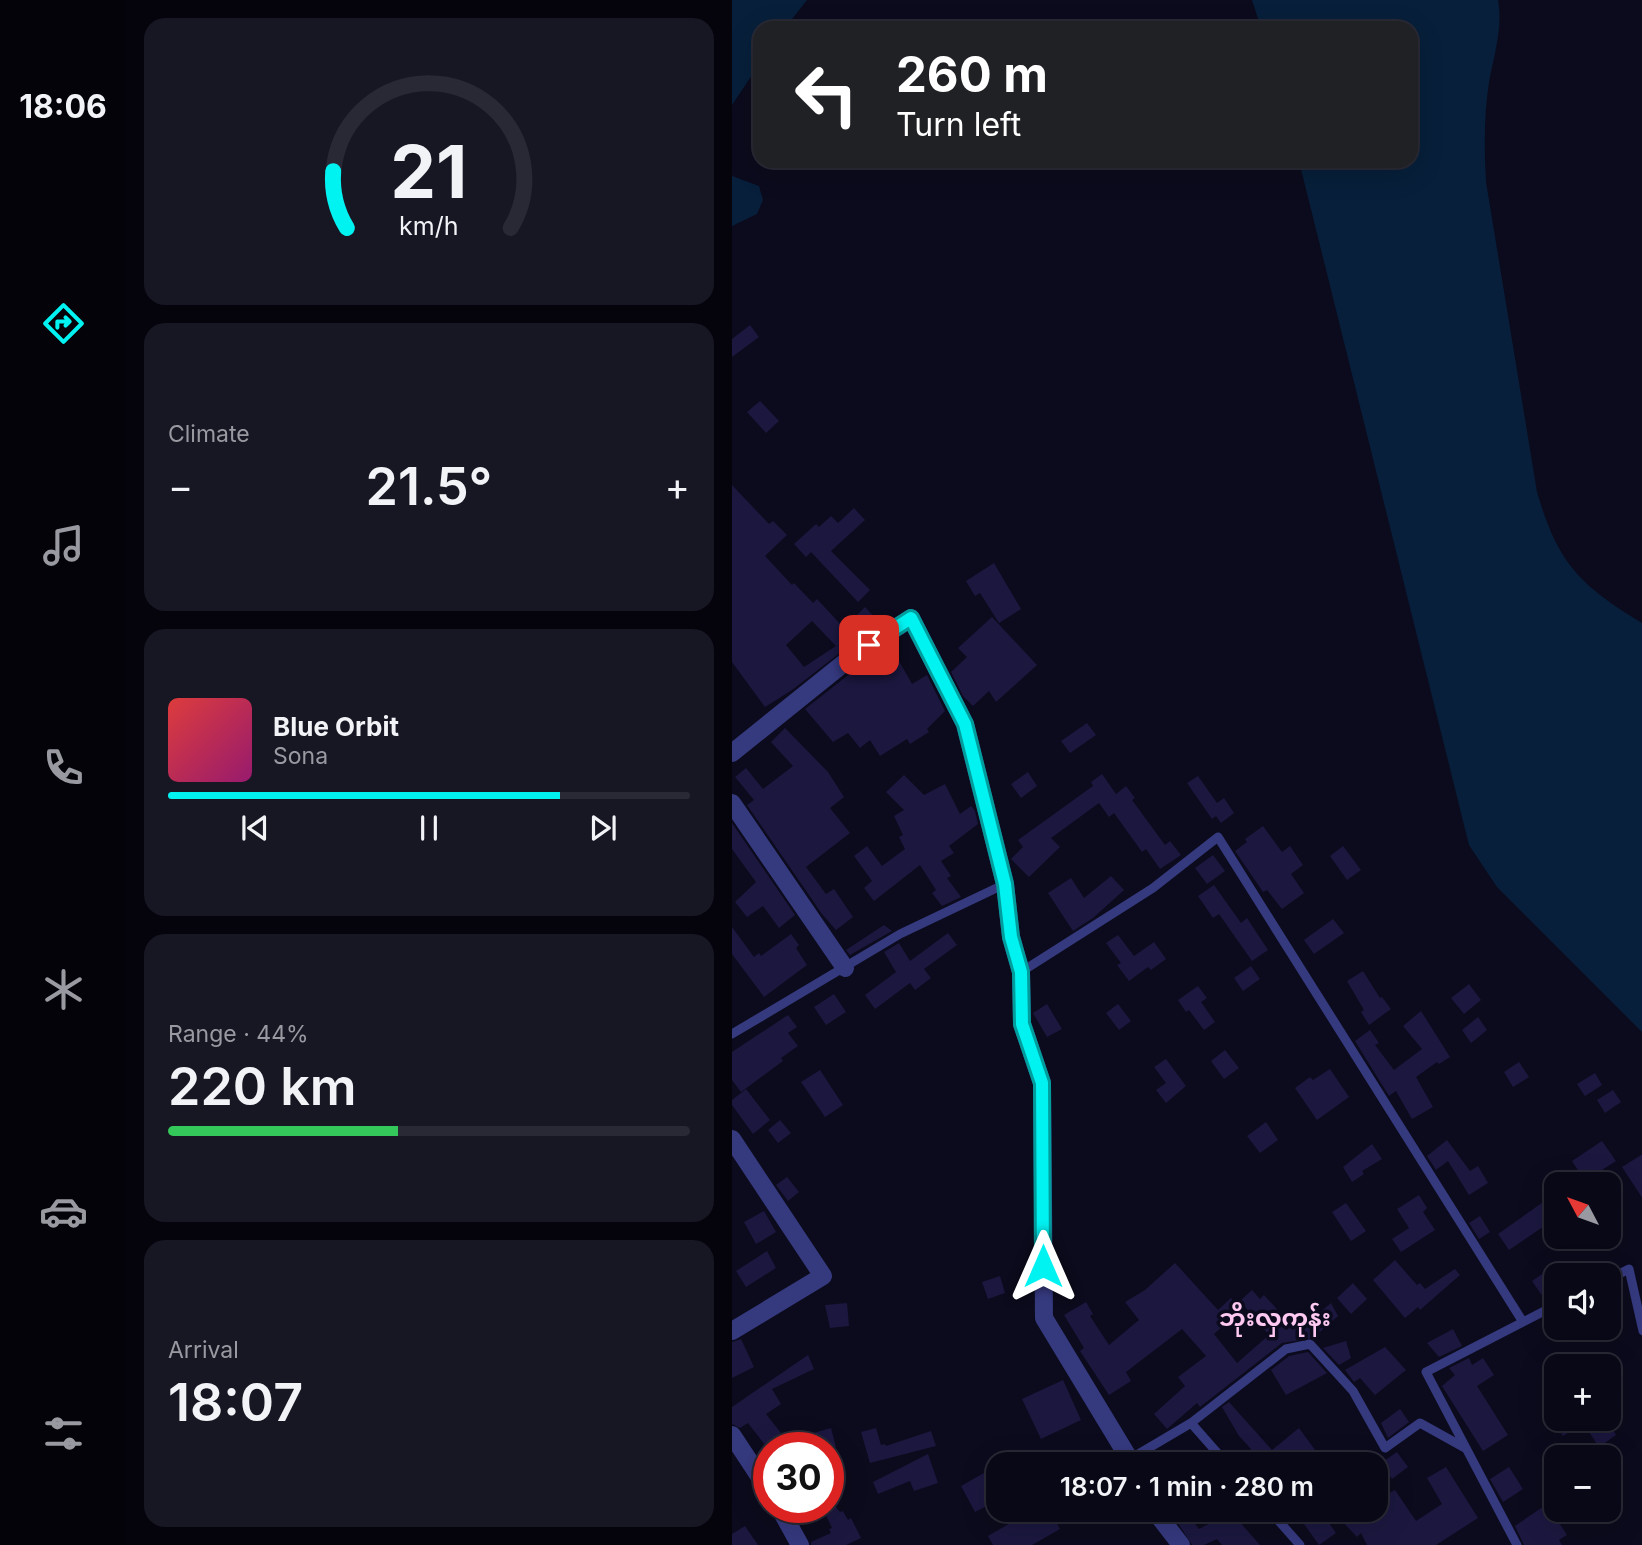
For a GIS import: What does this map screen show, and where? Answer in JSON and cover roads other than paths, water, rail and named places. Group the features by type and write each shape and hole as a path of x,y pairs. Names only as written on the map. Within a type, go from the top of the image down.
{"street":[{"path":"732,753 849,659 911,618 965,724 1005,884 1011,937 1021,972 1022,1024 1042,1083 1044,1318 1126,1452"},
{"path":"732,803 845,968"},
{"path":"732,1139 823,1276 732,1331"},
{"path":"732,1435 753,1467"},
{"path":"1163,1522 1181,1545"},
{"path":"788,1523 800,1545"}],"lane":[{"path":"1021,972 1153,888 1218,837 1523,1322"},
{"path":"732,1034 900,934 1005,884"},
{"path":"1621,1273 1629,1269 1643,1331"},
{"path":"1517,1545 1426,1372 1544,1311"},
{"path":"1147,1452 1190,1423 1286,1349 1310,1343 1353,1391 1385,1448 1420,1423 1465,1448"},
{"path":"1190,1423 1216,1452"},
{"path":"1280,1522 1300,1545"}],"water":[{"path":"732,0 807,0 790,21 753,21 753,74 732,105"},
{"path":"1252,0 1498,0 1499,31 1486,107 1486,182 1537,492 1554,538 1574,570 1602,597 1642,623 1642,1032 1497,887 1469,845 1301,168 1418,168 1418,21 1259,21"},
{"path":"732,176 759,186 763,200 757,214 732,226"}],"district":[{"name":"ဘိုးလှကုန်း","path":"1275,1317"}]}
